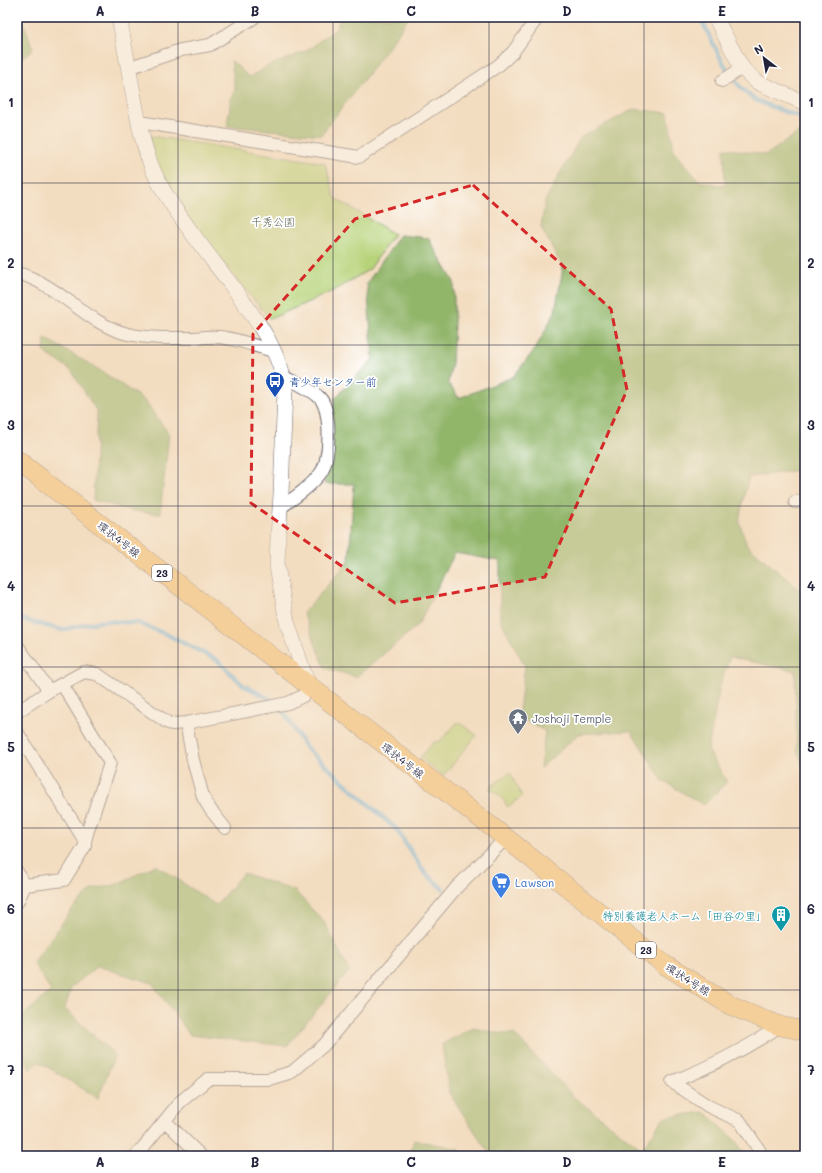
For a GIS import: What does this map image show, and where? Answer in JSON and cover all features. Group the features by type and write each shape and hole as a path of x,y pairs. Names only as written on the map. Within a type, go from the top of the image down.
{"main road":[{"name":"環状4号線","path":"17,460 506,838 665,965 730,1005 780,1026 805,1031"}],"street":[{"path":"17,712 49,691 84,672 97,674 168,723 172,724 186,723 288,703 303,696 308,685 287,622 277,566 285,390 284,377 273,351 252,313 182,220 163,190 149,161 139,122 119,17"},
{"path":"128,68 181,50 210,45 255,17"},
{"path":"139,122 358,157 499,65 513,52 538,17"},
{"path":"715,17 739,70 757,82 805,102"},
{"path":"722,80 739,70"},
{"path":"17,273 27,276 56,292 83,313 107,326 128,334 159,338 220,337 273,351"},
{"path":"280,508 302,492 322,473 329,438 327,414 320,398 302,386 284,377"},
{"path":"17,645 49,691"},
{"path":"25,885 64,880 85,846 88,830 110,763 62,684"},
{"path":"186,723 193,760 203,796 210,809 225,828"},
{"path":"17,732 85,841"},
{"path":"136,1156 180,1102 208,1079 268,1079 292,1072 324,1045 456,888 506,838"},
{"path":"17,872 25,885"},
{"path":"17,903 25,885"},
{"path":"763,1156 740,1121 708,1106 672,1082 700,1071 780,1026"},
{"path":"165,1121 201,1156"}],"highlighted area":[{"path":"473,185 611,309 627,390 545,577 395,603 251,503 253,334 355,219"}],"green space":[{"path":"17,17 22,18 33,49 17,62"},
{"path":"340,17 409,17 385,52 321,135 227,126 231,98 235,90 231,60 249,77 266,67 306,51 337,28"},
{"path":"634,109 668,113 674,151 699,181 725,186 724,148 766,155 802,130 805,132 805,465 799,470 749,477 739,521 747,545 800,590 805,590 805,770 797,750 795,671 730,657 720,685 708,750 727,782 704,805 663,781 631,731 579,734 540,768 545,731 518,717 525,666 500,619 500,561 455,553 418,625 356,677 325,668 303,613 349,561 354,484 324,484 335,398 373,359 367,283 400,235 428,238 454,282 452,363 448,383 459,398 513,377 536,348 555,312 563,268 541,227 545,201 581,137"},
{"name":"千秀公園","path":"150,136 325,163 335,198 394,234 370,269 333,291 270,319 199,234 154,164"},
{"path":"45,338 98,369 144,400 169,434 160,514 133,511 93,500 97,412 71,370 44,352"},
{"path":"458,722 477,735 443,776 420,758 434,742 440,741"},
{"path":"510,773 522,796 508,807 502,798 489,788"},
{"path":"156,865 216,905 243,873 295,891 324,922 349,971 287,1046 190,1035 152,983 97,966 71,988 65,1009 115,1055 98,1098 39,1062 30,1070 17,1040 17,1021 51,991 33,963 73,908 93,889 115,885"},
{"path":"473,1028 497,1033 514,1034 575,1098 642,1149 664,1117 705,1112 735,1140 746,1156 491,1156 449,1093 442,1044"},
{"path":"414,1140 460,1149 459,1156 409,1156"}],"waterway":[{"path":"700,17 723,63 746,93 762,103 805,119"},
{"path":"17,618 62,630 106,621 138,623 168,635 217,660 243,685 268,698 283,711 306,748 397,830 424,872 443,889"}],"place":[{"name":"青少年センター前","path":"275,398"},
{"name":"Joshoji Temple","path":"518,735"},
{"name":"Lawson","path":"501,899"},
{"name":"特別養護老人ホーム「田谷の里」","path":"781,932"}]}
